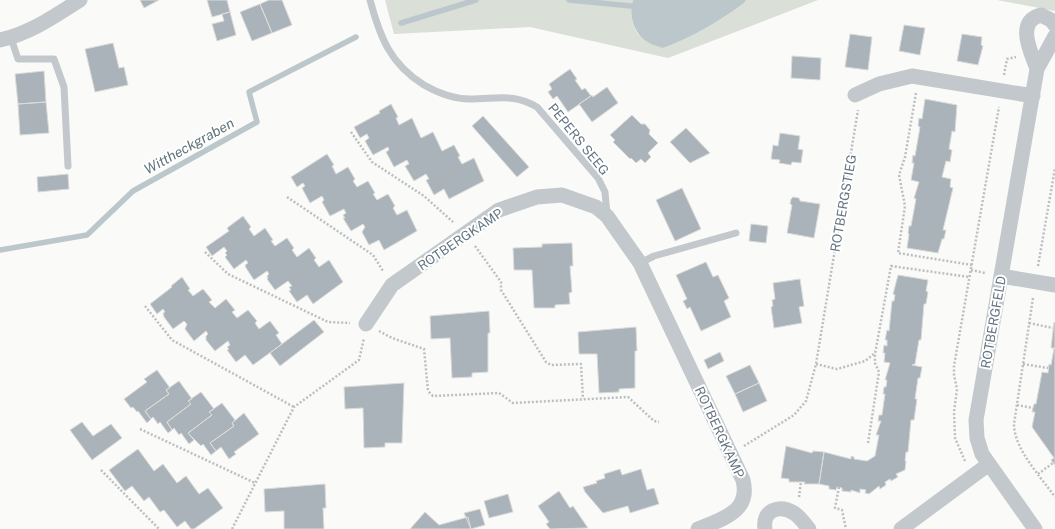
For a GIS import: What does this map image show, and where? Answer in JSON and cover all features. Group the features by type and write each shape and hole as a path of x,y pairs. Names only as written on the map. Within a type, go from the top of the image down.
{"street":[{"path":"6,39 45,22 80,0"},
{"name":"ROTBERGFELD","path":"1037,69 1026,30 1030,20 1040,16 1046,17 1055,25"},
{"name":"ROTBERGFELD","path":"1035,529 989,464 979,446 976,420 1037,69 1054,41"},
{"path":"855,95 879,84 912,76 1033,96"},
{"name":"ROTBERGKAMP","path":"366,324 392,285 499,210 537,197 562,195 596,207 607,216 640,263 732,454 743,480 745,489 743,498 734,513 698,529"},
{"path":"1001,276 1055,285"},
{"path":"902,529 989,464"},
{"path":"765,529 767,515 770,511 779,508 792,512 803,520 809,529"}],"lane":[{"name":"PEPERS SEEG","path":"370,0 377,27 394,59 404,71 418,81 433,90 454,98 472,99 504,96 526,101 537,107 598,178 605,192 607,216"},
{"path":"6,39 18,59 54,59 64,86 68,166"},
{"path":"640,263 654,256 736,232"}],"path":[{"path":"974,475 958,450 955,438 954,427 957,389 954,366 1007,59 1032,53"},
{"path":"916,93 905,157 899,175 905,206 898,253 972,265"},
{"name":"ROTBERGSTIEG","path":"732,454 794,415 806,401 816,364 858,113 855,95"},
{"path":"351,132 372,162 424,196 466,233 501,282 501,290 546,362 551,365 581,364 583,399"},
{"path":"1055,168 1014,424 1016,439 1055,498"},
{"path":"287,197 373,255 392,285"},
{"path":"205,252 228,274 328,322 366,324 392,338 424,349 428,391 434,396 499,393 514,403 628,397 654,421 659,422"},
{"path":"868,443 879,372 875,364 875,354 892,266 969,277"},
{"path":"145,306 172,340 294,407"},
{"path":"1029,323 1053,328"},
{"path":"232,529 294,407 359,360 366,324"},
{"path":"816,364 837,369 865,360 875,354"},
{"path":"1023,364 1048,368"},
{"path":"1017,405 1033,408"},
{"path":"140,429 255,483"},
{"path":"1038,474 1053,463"},
{"path":"101,470 159,529"},
{"path":"839,487 835,508 842,510 846,529"}],"shaded area":[{"path":"385,0 633,0 631,8 632,17 638,34 646,40 663,48 685,39 715,23 744,3 746,0 818,0 668,58 530,27 394,34"},
{"path":"633,0 746,0 744,3 715,23 685,39 663,48 651,44 643,39 639,34 633,24 631,11"},
{"path":"997,0 1055,0 1055,11"}],"building":[{"path":"140,0 159,0 144,8"},
{"path":"207,0 227,0 230,12 212,17"},
{"path":"269,0 282,0 292,25 272,33 260,4"},
{"path":"260,4 272,33 252,41 240,12"},
{"path":"230,12 236,35 217,41 212,24 224,21 222,14"},
{"path":"904,25 925,28 920,55 899,51"},
{"path":"850,34 872,37 868,70 845,67"},
{"path":"962,34 982,37 981,45 983,46 978,65 957,61"},
{"path":"113,43 119,68 124,67 128,85 95,92 85,49"},
{"path":"792,56 821,58 820,80 791,78"},
{"path":"570,69 582,90 585,88 591,96 568,112 557,96 553,99 548,92 552,89 549,84"},
{"path":"44,71 46,102 18,104 15,74"},
{"path":"607,87 618,103 592,122 579,104 592,95 593,97"},
{"path":"925,99 957,105 955,132 952,131 949,149 952,150 950,162 946,161 942,177 951,179 950,187 953,188 943,230 946,230 944,239 942,239 938,253 907,248 909,226 911,226 916,199 914,198 919,182 911,180 914,163 912,163 913,155 915,156 920,127 918,126 919,118 922,119"},
{"path":"46,102 49,133 20,135 18,104"},
{"path":"391,104 398,117 396,118 399,125 412,118 421,138 433,132 442,151 454,145 460,156 458,157 462,164 474,158 484,181 449,199 444,189 434,195 426,180 429,179 426,174 414,181 405,166 409,164 407,160 394,167 386,152 389,150 388,147 373,155 365,141 369,138 367,134 360,138 354,127 380,113 379,111"},
{"path":"632,115 641,124 645,124 650,130 649,134 658,143 648,153 651,157 645,163 641,159 636,163 631,158 630,159 613,142 615,140 610,135"},
{"path":"483,116 529,167 517,177 472,126"},
{"path":"686,128 710,153 690,163 670,142"},
{"path":"780,133 800,136 798,149 803,150 801,163 792,162 791,165 779,163 780,160 771,159 773,145 778,146"},
{"path":"327,154 334,165 332,166 336,174 348,167 355,179 353,181 357,187 368,181 377,200 388,194 395,206 393,208 397,215 407,210 417,231 384,250 379,240 369,245 362,232 365,227 363,224 351,231 343,218 345,218 343,215 346,213 344,209 330,216 322,202 324,200 322,196 310,203 302,188 305,186 303,183 297,187 291,177"},
{"path":"68,174 69,189 38,192 37,177"},
{"path":"682,188 701,229 675,241 656,200"},
{"path":"793,197 799,198 800,201 820,204 814,238 787,233 792,205 790,204"},
{"path":"243,216 251,227 249,229 254,236 265,228 275,246 287,238 294,248 292,250 297,257 309,248 316,258 314,260 319,267 329,260 343,282 313,304 307,295 297,302 289,291 291,290 289,287 292,286 288,281 275,290 267,279 269,274 267,271 254,280 246,268 245,265 248,263 246,260 234,269 225,257 227,255 225,253 227,251 224,247 212,256 206,247 229,231 227,228"},
{"path":"751,224 768,226 766,243 749,241"},
{"path":"572,243 573,266 570,266 572,292 569,293 570,304 555,305 555,308 534,308 532,270 514,270 513,248 542,247 542,244"},
{"path":"706,262 713,277 718,275 729,298 724,301 731,317 701,331 690,307 687,309 683,301 687,299 676,275"},
{"path":"898,275 928,280 926,291 928,292 926,304 924,304 921,340 919,340 915,364 912,365 922,367 920,378 918,378 914,420 911,420 905,470 896,474 898,477 891,481 890,479 885,482 886,485 880,489 879,486 869,494 865,493 866,490 860,489 860,493 851,490 851,492 842,491 842,488 837,487 836,490 829,489 829,486 819,484 824,452 851,459 851,456 854,457 854,459 867,461 875,456 879,435 876,435 881,421 878,421 879,415 882,415 885,394 883,394 884,387 886,387 887,380 885,380 890,363 884,362 884,345 887,346 887,340 885,340 887,330 889,331 892,301 894,301 895,295 893,294"},
{"path":"182,277 190,289 188,290 193,296 203,289 212,300 209,302 215,308 226,299 235,310 232,312 237,318 248,310 257,321 255,323 259,329 270,321 279,333 276,335 282,344 253,365 245,355 236,362 227,350 229,349 227,347 230,345 228,341 215,351 206,340 206,336 208,334 206,331 194,341 185,329 187,324 184,321 173,329 164,317 163,313 165,312 163,309 157,314 150,304"},
{"path":"800,279 804,306 799,307 802,323 774,328 771,307 773,306 772,300 775,299 773,283"},
{"path":"489,311 490,333 488,333 488,372 472,373 472,377 452,378 450,338 431,339 430,316"},
{"path":"314,320 324,332 280,366 270,353"},
{"path":"1054,322 1055,348 1051,348"},
{"path":"636,327 637,351 635,351 635,388 619,389 619,392 599,393 597,354 579,354 578,332"},
{"path":"1054,348 1055,465 1051,460 1054,458 1032,427 1035,412 1032,412 1034,404 1036,404 1042,372 1048,373"},
{"path":"720,352 724,361 708,369 704,360"},
{"path":"750,365 759,383 735,394 726,376"},
{"path":"157,370 170,388 166,390 169,394 145,411 151,419 147,423 138,411 137,412 133,407 131,408 124,399 147,382 144,379"},
{"path":"179,381 192,399 188,401 191,404 167,422 172,430 168,433 160,422 158,424 153,417 151,419 145,411 169,394 166,390"},
{"path":"404,383 402,443 385,443 385,447 364,448 363,408 345,409 344,387"},
{"path":"759,383 767,401 743,412 735,394"},
{"path":"201,392 214,409 209,412 212,415 188,433 194,440 189,444 181,433 179,435 174,428 172,430 167,422 191,404 188,401"},
{"path":"222,403 235,420 232,423 234,426 210,443 216,451 211,455 203,444 201,446 188,433 212,415 209,412"},
{"path":"244,413 259,434 234,452 236,454 229,459 221,447 216,451 210,443 234,426 232,423"},
{"path":"82,422 93,436 111,424 122,438 92,460 70,430"},
{"path":"786,446 812,453 813,451 824,452 819,484 789,482 789,479 781,478"},
{"path":"138,449 154,471 163,464 177,483 186,476 199,494 208,488 223,508 194,529 191,529 185,521 177,527 164,510 160,512 149,497 144,501 132,486 125,491 109,470"},
{"path":"620,469 622,475 641,469 647,490 654,488 659,504 630,513 628,506 603,513 585,492 583,487 597,483 596,481 605,478 604,474"},
{"path":"325,484 326,508 323,508 324,529 284,529 284,511 265,512 264,489"},
{"path":"559,491 570,508 573,506 588,528 550,529 546,524 549,522 538,506"},
{"path":"508,494 513,512 489,518 484,501"},
{"path":"480,509 485,525 471,529 464,513"},
{"path":"425,512 439,525 468,517 471,529 410,529"}],"waterway":[{"name":"Wittheckgraben","path":"401,23 476,0"},
{"name":"Wittheckgraben","path":"569,0 631,6"},
{"name":"Wittheckgraben","path":"0,250 87,235 133,191 257,122 249,92 356,37"}]}
